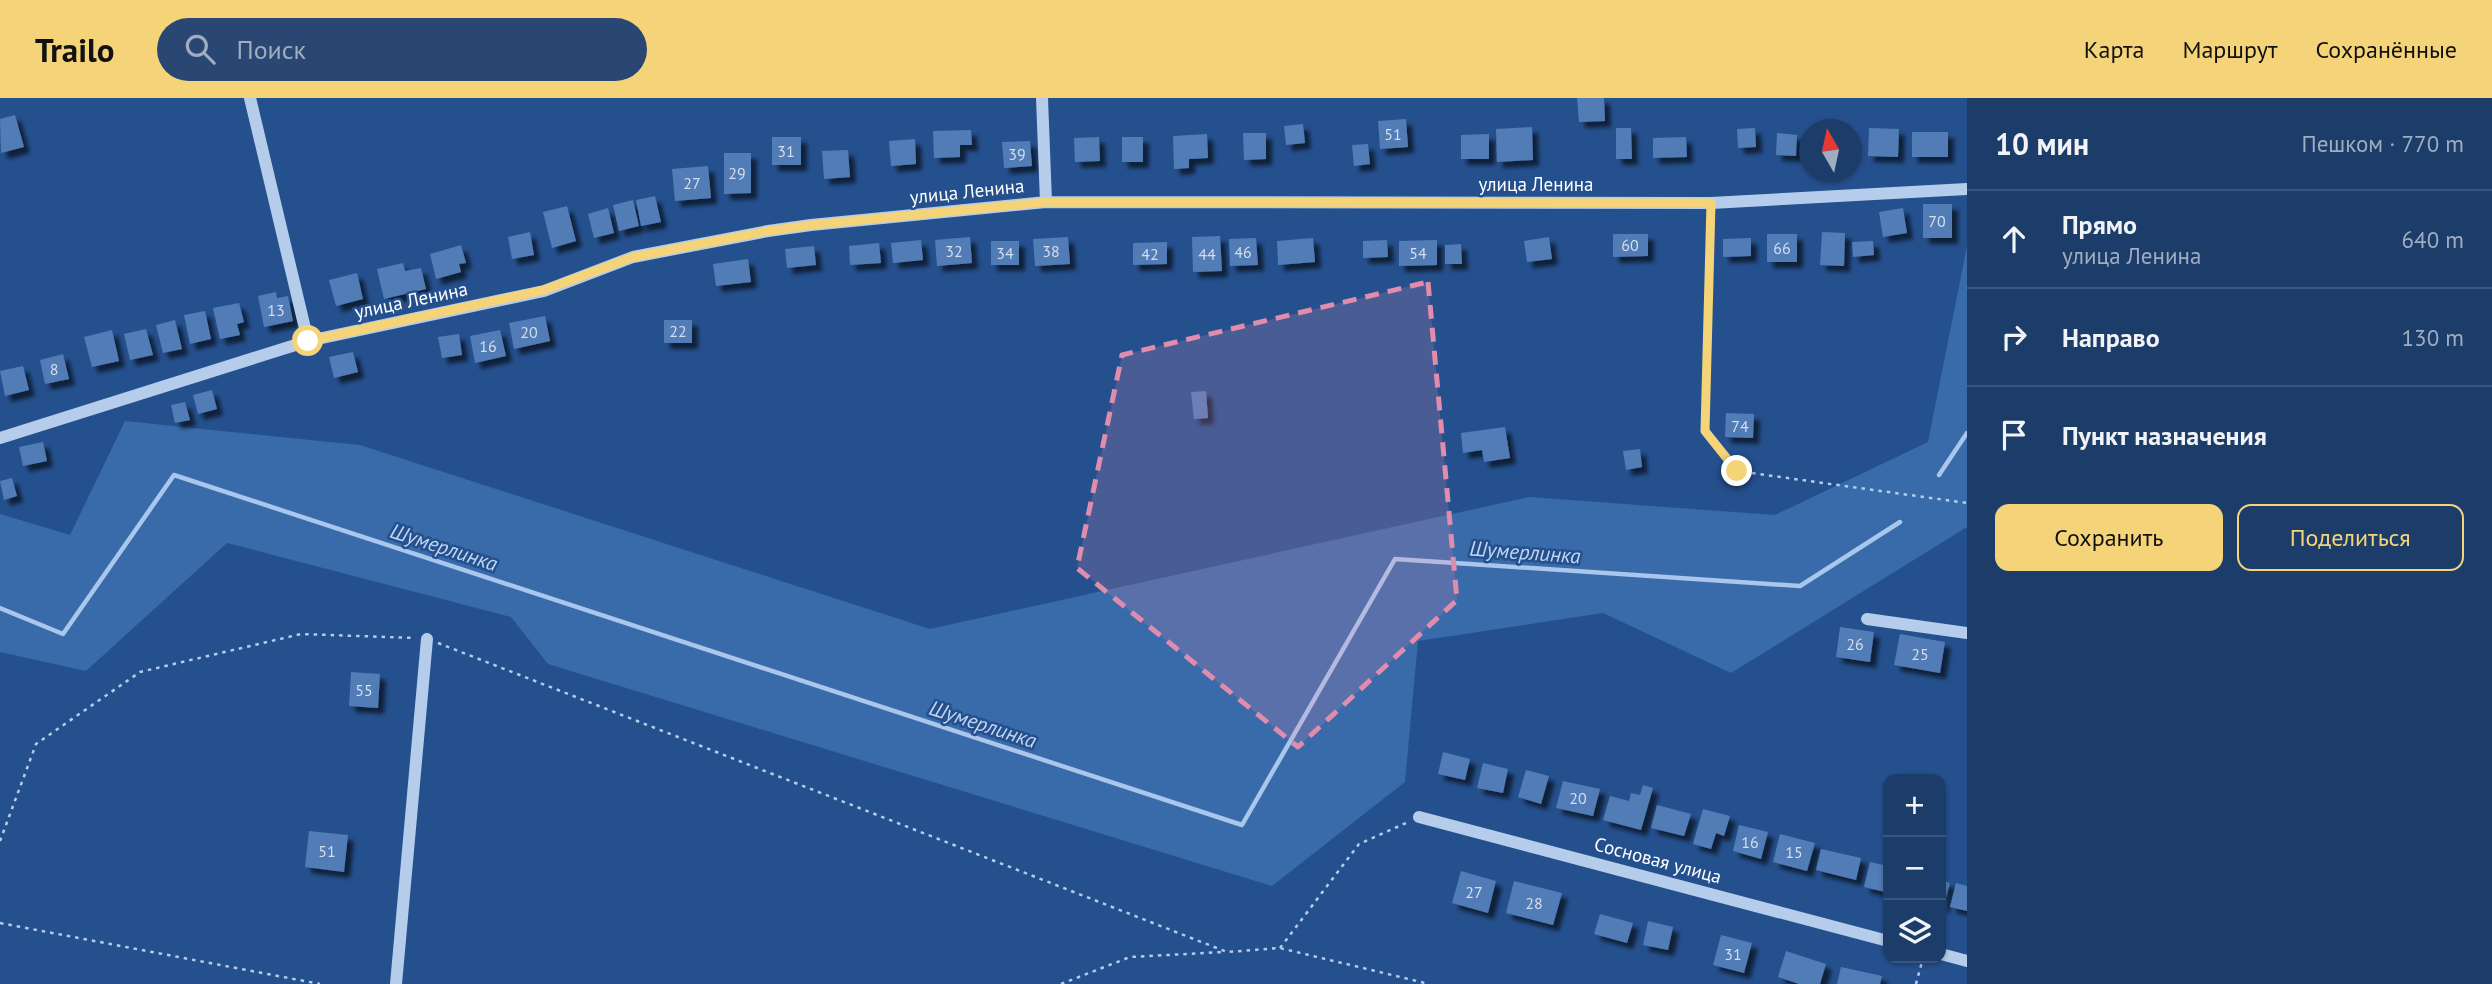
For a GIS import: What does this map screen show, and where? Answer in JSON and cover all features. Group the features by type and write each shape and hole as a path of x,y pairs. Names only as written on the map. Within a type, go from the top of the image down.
{"street":[{"path":"250,98 308,341"},
{"path":"1042,98 1046,202"},
{"name":"улица Ленина","path":"0,438 308,341 544,290 633,257 768,231 1046,202 1711,203 1967,189"},
{"path":"1867,619 1967,633"},
{"path":"396,984 427,639"},
{"name":"Сосновая улица","path":"1419,817 1883,939"},
{"path":"1946,955 1967,961"}],"path":[{"path":"1711,203 1705,431 1737,471 1967,503"},
{"path":"0,841 36,744 140,672 301,634 427,639 1227,952"},
{"path":"1280,948 1359,844 1419,817"},
{"path":"0,923 320,984"},
{"path":"1061,984 1129,957 1280,948 1429,984"},
{"path":"1916,984 1922,963"}],"highlighted area":[{"path":"1428,282 1457,600 1298,747 1077,568 1122,355"}],"shaded area":[{"path":"1967,246 1967,527 1731,673 1603,613 1418,641 1405,782 1272,886 548,664 511,617 227,543 86,671 0,652 0,514 70,535 125,421 360,445 930,629 1529,497 1775,515 1928,442"}],"building":[{"path":"1577,98 1604,98 1605,121 1579,122"},
{"path":"15,115 24,147 1,153 0,119"},
{"path":"1406,119 1408,147 1380,149 1378,121"},
{"path":"1303,124 1305,143 1286,145 1284,126"},
{"path":"1532,127 1533,160 1497,162 1496,129"},
{"path":"1616,128 1631,128 1632,159 1616,159"},
{"path":"1755,128 1756,147 1738,148 1737,129"},
{"path":"1869,128 1899,129 1898,157 1868,156"},
{"path":"971,130 972,145 960,145 960,157 934,158 933,131"},
{"path":"1912,132 1948,132 1948,157 1912,157"},
{"path":"1243,133 1266,133 1266,159 1244,160"},
{"path":"1777,133 1797,135 1796,156 1776,155"},
{"path":"1207,134 1208,158 1189,159 1189,168 1174,169 1173,136"},
{"path":"1489,134 1489,159 1461,159 1461,135"},
{"path":"772,137 801,137 801,165 772,165"},
{"path":"1099,137 1100,161 1075,162 1074,138"},
{"path":"1122,137 1143,137 1143,162 1122,162"},
{"path":"1686,137 1687,157 1653,158 1653,138"},
{"path":"915,139 916,164 891,166 889,141"},
{"path":"1030,141 1032,166 1004,168 1002,142"},
{"path":"1368,144 1370,164 1354,166 1352,145"},
{"path":"848,150 850,177 824,179 822,151"},
{"path":"724,153 751,153 751,193 724,194"},
{"path":"708,166 711,198 675,201 672,169"},
{"path":"655,196 661,222 641,226 636,200"},
{"path":"633,200 639,226 619,231 613,205"},
{"path":"1923,204 1952,204 1952,238 1923,238"},
{"path":"567,206 576,241 552,248 543,212"},
{"path":"608,208 614,233 594,238 588,214"},
{"path":"1903,208 1907,233 1883,237 1879,212"},
{"path":"530,232 534,255 512,259 508,237"},
{"path":"1822,232 1845,233 1844,266 1820,265"},
{"path":"1613,234 1648,234 1648,256 1613,257"},
{"path":"1767,234 1797,234 1797,262 1767,262"},
{"path":"1220,236 1222,271 1193,272 1192,237"},
{"path":"970,237 972,263 937,266 935,240"},
{"path":"1068,237 1070,264 1035,266 1033,239"},
{"path":"1549,237 1552,259 1527,262 1524,241"},
{"path":"1256,238 1258,265 1230,266 1229,239"},
{"path":"1313,238 1315,262 1278,265 1277,241"},
{"path":"1751,238 1751,256 1723,257 1723,239"},
{"path":"921,240 923,260 893,263 891,243"},
{"path":"1387,240 1388,257 1363,258 1363,241"},
{"path":"1437,240 1437,265 1399,266 1399,241"},
{"path":"991,241 1019,241 1019,265 991,265"},
{"path":"1873,241 1874,255 1853,257 1852,242"},
{"path":"1167,242 1167,264 1133,265 1133,243"},
{"path":"879,243 881,263 850,265 849,246"},
{"path":"1461,244 1462,264 1445,264 1445,245"},
{"path":"461,245 466,263 459,264 461,272 436,279 430,254"},
{"path":"814,246 816,265 787,268 785,249"},
{"path":"748,259 751,282 716,286 713,264"},
{"path":"403,263 405,271 421,268 426,289 384,299 377,269"},
{"path":"357,273 363,299 336,306 329,280"},
{"path":"276,292 277,298 288,296 293,321 264,327 258,296"},
{"path":"239,303 244,322 237,324 240,335 220,339 213,308"},
{"path":"205,311 211,339 190,344 184,315"},
{"path":"545,316 550,341 514,349 509,323"},
{"path":"175,320 182,349 163,353 156,325"},
{"path":"664,320 692,320 692,343 664,343"},
{"path":"146,329 153,355 130,360 124,334"},
{"path":"112,330 119,361 92,367 84,337"},
{"path":"500,330 506,356 475,363 470,336"},
{"path":"459,334 462,355 442,358 438,337"},
{"path":"353,352 358,372 334,378 329,357"},
{"path":"63,354 69,379 45,384 40,360"},
{"path":"23,366 29,390 5,396 0,371"},
{"path":"212,390 217,409 198,414 193,395"},
{"path":"1206,391 1208,418 1194,419 1191,392"},
{"path":"185,402 190,420 175,423 171,405"},
{"path":"1726,413 1754,414 1753,438 1725,437"},
{"path":"1505,427 1510,458 1484,462 1482,450 1463,453 1461,433"},
{"path":"43,442 47,461 23,466 19,447"},
{"path":"1640,449 1642,467 1626,470 1623,451"},
{"path":"12,478 17,496 4,500 0,481"},
{"path":"1840,627 1874,632 1870,662 1836,657"},
{"path":"1900,634 1945,642 1940,673 1894,665"},
{"path":"351,672 380,674 378,708 349,706"},
{"path":"1443,752 1470,759 1465,780 1438,774"},
{"path":"1483,763 1508,769 1503,793 1477,788"},
{"path":"1526,770 1549,776 1541,804 1518,797"},
{"path":"1563,781 1600,789 1593,816 1556,808"},
{"path":"1643,785 1653,788 1641,830 1603,820 1610,796 1629,801 1631,793 1640,795"},
{"path":"1657,805 1691,814 1684,836 1651,828"},
{"path":"1703,809 1730,816 1724,836 1716,833 1711,849 1693,844"},
{"path":"1739,825 1768,832 1761,859 1733,851"},
{"path":"309,831 348,835 344,872 305,867"},
{"path":"1780,834 1815,843 1807,871 1773,862"},
{"path":"1821,849 1861,858 1856,880 1816,870"},
{"path":"1870,862 1883,865 1883,892 1864,887"},
{"path":"1461,871 1496,881 1488,913 1452,903"},
{"path":"1514,881 1562,893 1553,925 1506,913"},
{"path":"1946,882 1950,883 1946,897"},
{"path":"1956,883 1967,886 1967,911 1950,907"},
{"path":"1600,914 1633,923 1627,943 1594,934"},
{"path":"1648,921 1673,927 1668,950 1643,945"},
{"path":"1721,935 1752,943 1744,973 1713,965"},
{"path":"1786,951 1826,964 1820,984 1799,984 1778,977"},
{"path":"1841,967 1882,976 1880,984 1837,984"}],"waterway":[{"name":"Шумерлинка","path":"1939,475 1967,433"},
{"name":"Шумерлинка","path":"0,608 63,634 174,475 1242,825 1395,559 1800,586 1900,522"}],"route":[{"path":"308,341 544,290 633,257 811,225 1046,202 1711,203 1705,431 1737,471"}]}
